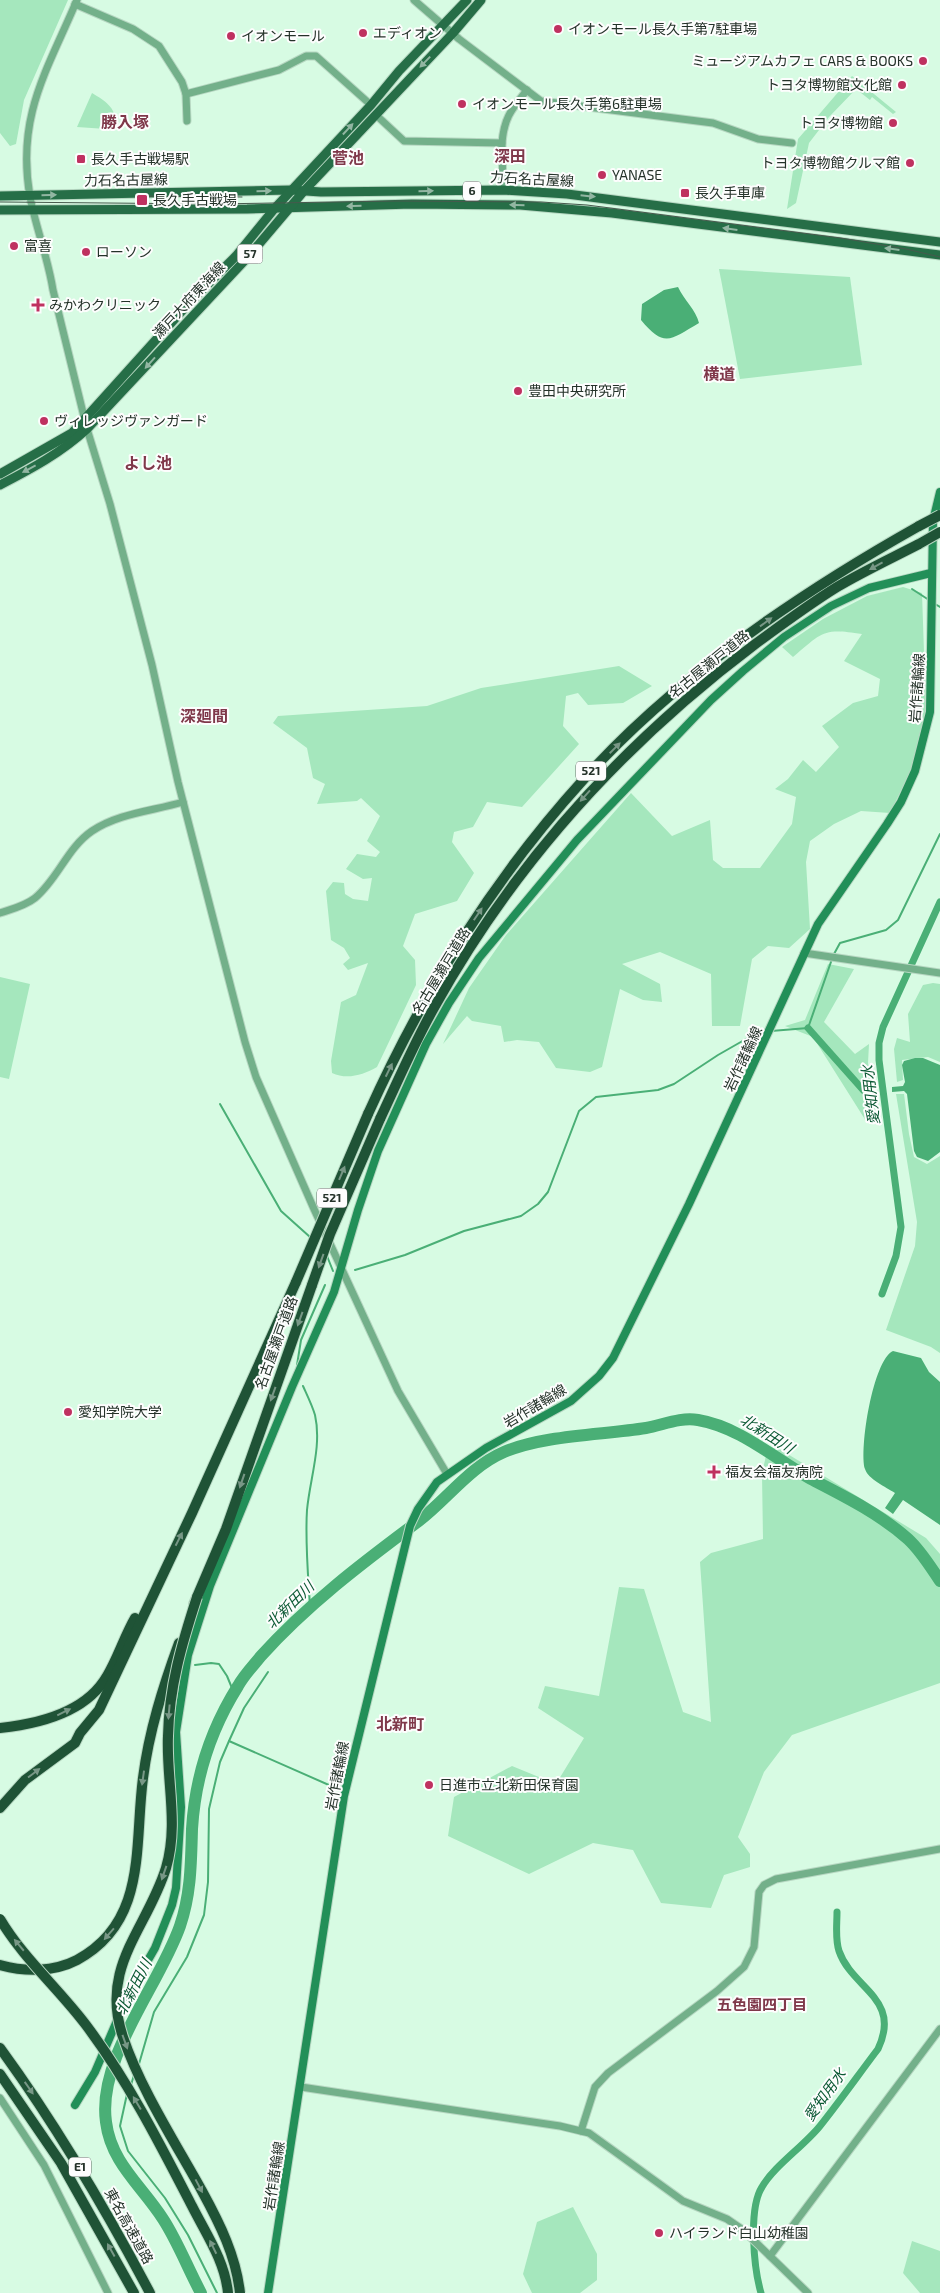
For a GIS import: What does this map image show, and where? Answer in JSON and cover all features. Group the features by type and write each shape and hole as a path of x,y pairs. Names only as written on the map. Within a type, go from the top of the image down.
{"highway":[{"name":"名古屋瀬戸道路","path":"166,1565 267,1350 368,1114 425,1001 476,916 525,849 585,778 633,730 728,650 830,577 940,515"},
{"name":"名古屋瀬戸道路","path":"197,1597 226,1529 330,1234 380,1119 434,1007 487,922 535,856 595,786 688,696 767,636 838,587 940,532"},
{"path":"0,1728 34,1723 64,1713 76,1706 97,1688 107,1677 123,1638 166,1565"},
{"path":"0,1808 25,1780 75,1743 80,1733 99,1710 166,1565"},
{"path":"0,1964 31,1970 59,1967 73,1962 98,1946 118,1924 134,1881 143,1778 154,1722 168,1672 197,1597"},
{"path":"197,1597 181,1648 171,1696 168,1736 172,1819 170,1851 161,1880 124,1956 117,1982 116,2002 123,2038 133,2063 222,2229 233,2258 240,2293"},
{"path":"0,1919 78,2015 127,2085 211,2243 224,2274 228,2293"},
{"name":"東名高速道路","path":"0,2048 77,2161 150,2293"},
{"name":"東名高速道路","path":"0,2074 60,2164 134,2293"}],"main road":[{"name":"瀬戸大府東海線","path":"0,474 72,433 190,302 236,256 275,208 371,105 399,71 467,0"},
{"name":"瀬戸大府東海線","path":"0,484 46,461 87,429 248,257 303,192 453,33 481,0"},
{"name":"力石名古屋線","path":"0,196 292,190 303,192 503,190 600,197 940,242"},
{"name":"力石名古屋線","path":"0,210 290,208 412,204 520,205 566,208 940,255"},
{"name":"岩作諸輪線","path":"268,2293 344,1796 410,1526 431,1490 447,1474 486,1448 571,1400 599,1376 613,1358 768,1037 818,924 901,802 915,770 930,712 933,522 940,492"},
{"path":"75,2104 94,2072 128,1996 166,1924 176,1888 181,1808 176,1732 188,1655 210,1586 292,1387 325,1316 342,1270 358,1210 378,1151 426,1044 449,1003 479,958 576,840 710,700 784,637 831,606 870,588 931,572"}],"street":[{"path":"414,0 541,102 713,123 758,139 792,143"},
{"path":"187,122 186,94 176,70 159,46 133,29 76,2 32,107 25,153 30,196 50,270 53,290 87,429 110,504 150,657 183,802 245,1042 256,1077 398,1391 447,1474"},
{"path":"186,94 271,72 306,56 316,56 371,105"},
{"path":"503,190 503,127 508,114 527,90"},
{"path":"376,114 404,141 502,143"},
{"path":"0,913 21,907 35,899 50,883 70,852 91,832 113,820 183,802"},
{"path":"804,953 940,973"},
{"path":"581,2130 594,2087 608,2073 717,1991 744,1966 754,1947 759,1892 764,1885 776,1879 940,1849"},
{"path":"770,2256 940,2029"},
{"path":"300,2087 581,2130 608,2145 683,2201 727,2219 745,2232 808,2293"},
{"path":"0,2098 44,2165 108,2293"}],"shaded area":[{"path":"0,0 68,0 24,100 16,144 10,146 0,133"},
{"path":"852,76 896,112 893,114 872,97 870,100 856,89 829,117 809,143 796,203 787,209 798,139"},
{"path":"92,93 112,109 116,118 116,124 106,124 106,129 77,127"},
{"path":"719,269 850,277 862,365 740,379"},
{"path":"678,287 699,323 675,337 663,338 656,335 641,320 642,304 664,290"},
{"path":"903,587 922,593 926,712 914,764 890,813 861,811 834,824 810,841 806,862 810,929 789,948 768,946 752,959 740,1026 712,1026 711,974 660,952 622,964 660,984 662,1002 643,1000 620,989 602,1067 590,1072 556,1068 539,1042 517,1040 504,1042 501,1026 472,1021 467,1016 443,1044 469,988 506,935 631,793 672,836 710,820 713,860 723,868 760,868 792,824 796,797 775,789 788,779 803,760 816,772 839,747 822,726 853,703 878,696 880,679 844,661 862,634 830,632 824,634 817,637 793,657 782,647 823,619 867,596"},
{"path":"619,666 652,686 623,703 588,705 578,693 566,696 563,726 579,744 522,807 487,802 473,827 454,832 452,842 474,873 457,901 415,914 403,946 415,960 416,985 377,1067 355,1076 343,1076 332,1073 331,1061 341,1002 356,995 368,963 348,970 343,964 350,958 344,948 331,940 326,891 333,882 344,883 345,894 353,899 368,901 372,878 363,879 346,869 357,854 376,857 380,852 367,841 380,816 361,798 357,801 317,804 325,784 313,778 307,748 273,723 278,716 427,706 481,688"},
{"path":"828,964 854,969 824,1022 855,1054 869,1044 868,1063 875,1111 867,1111 866,1121 813,1037 785,1026 805,1020"},
{"path":"0,977 30,984 9,1079 0,1077"},
{"path":"940,984 940,1062 928,1057 902,1060 903,1080 897,1082 894,1049 897,1038 910,1042 908,1014 923,985"},
{"path":"923,1058 940,1065 940,1152 928,1161 917,1157 914,1151 907,1094 904,1091 892,1092 892,1087 903,1086 905,1082 902,1065 904,1061"},
{"path":"896,1094 904,1094 914,1157 927,1164 940,1156 940,1353 931,1347 886,1330 915,1246 917,1222"},
{"path":"893,1351 921,1358 929,1372 940,1382 940,1525 903,1500 893,1514 885,1508 895,1493 873,1479 865,1469 864,1443 869,1406 879,1370"},
{"path":"768,1446 781,1450 926,1538 940,1554 940,1683 792,1735 764,1772 738,1837 750,1854 750,1867 724,1875 711,1908 661,1903 633,1850 593,1843 529,1874 448,1836 454,1797 512,1766 556,1784 584,1738 538,1708 545,1686 599,1696 619,1587 644,1589 683,1712 711,1722 700,1562 711,1553 763,1539 762,1474"},
{"path":"573,2207 597,2254 597,2280 580,2293 532,2293 523,2274 537,2222"},
{"path":"912,2241 940,2251 940,2293 920,2293 903,2273"}],"waterway":[{"path":"912,589 929,600"},
{"path":"935,604 940,607"},
{"path":"834,954 840,943 886,930 898,920 940,834"},
{"name":"愛知用水","path":"882,1294 896,1256 901,1227 879,1060 879,1043 883,1027 940,902"},
{"path":"771,1031 808,1028 832,959"},
{"path":"808,1028 864,1091"},
{"path":"355,1270 405,1255 464,1231 521,1216 538,1204 548,1192 579,1111 596,1097 658,1090 674,1084 718,1055 746,1039 766,1031"},
{"path":"220,1104 281,1211 310,1237"},
{"path":"327,1256 333,1271"},
{"path":"297,1365 301,1340 325,1285"},
{"path":"303,1386 314,1411 317,1427 316,1450 306,1522 310,1606"},
{"name":"北新田川","path":"201,2293 168,2228 155,2207 128,2174 114,2150 106,2122 106,2098 111,2073 120,2048 170,1949 184,1914 190,1878 194,1810 201,1773 212,1737 228,1702 243,1678 261,1656 297,1619 355,1570 427,1514 469,1475 491,1458 520,1446 537,1442 646,1428 691,1419 713,1424 743,1436 811,1479 874,1514 913,1544 940,1581"},
{"path":"195,1665 219,1664 227,1676 234,1693"},
{"path":"229,1741 244,1708 268,1672"},
{"path":"139,2064 154,2012 187,1957 204,1915 208,1882 209,1809 220,1762 229,1741 338,1789"},
{"name":"愛知用水","path":"761,2293 756,2269 754,2224 755,2209 762,2187 774,2171 813,2134 827,2117 878,2049 884,2032 884,2018 880,2006 845,1964 839,1951 837,1912"},
{"path":"131,2085 134,2075"},
{"path":"127,2094 120,2126 128,2151 165,2198 188,2235 217,2293"}],"tram line":[{"path":"137,196 242,197"},
{"path":"0,202 214,204 397,201 541,202 587,205 841,238 940,257"}],"place":[{"name":"イオンモール長久手第7駐車場","path":"558,29"},
{"name":"エディオン","path":"363,33"},
{"name":"イオンモール","path":"231,36"},
{"name":"ミュージアムカフェ CARS & BOOKS","path":"923,61"},
{"name":"トヨタ博物館文化館","path":"902,85"},
{"name":"イオンモール長久手第6駐車場","path":"462,104"},
{"name":"トヨタ博物館","path":"893,123"},
{"name":"長久手古戦場駅","path":"81,159"},
{"name":"トヨタ博物館クルマ館","path":"910,163"},
{"name":"YANASE","path":"602,175"},
{"name":"長久手車庫","path":"685,193"},
{"name":"長久手古戦場","path":"142,200"},
{"name":"富喜","path":"14,246"},
{"name":"ローソン","path":"86,252"},
{"name":"みかわクリニック","path":"38,305"},
{"name":"豊田中央研究所","path":"518,391"},
{"name":"ヴィレッジヴァンガード","path":"44,421"},
{"name":"愛知学院大学","path":"68,1412"},
{"name":"福友会福友病院","path":"714,1472"},
{"name":"日進市立北新田保育園","path":"429,1785"},
{"name":"ハイランド白山幼稚園","path":"659,2233"}],"district":[{"name":"勝入塚","path":"125,122"},
{"name":"深田","path":"510,156"},
{"name":"菅池","path":"348,158"},
{"name":"横道","path":"719,374"},
{"name":"よし池","path":"148,463"},
{"name":"深廻間","path":"204,716"},
{"name":"北新町","path":"400,1724"},
{"name":"五色園四丁目","path":"762,2005"}]}
